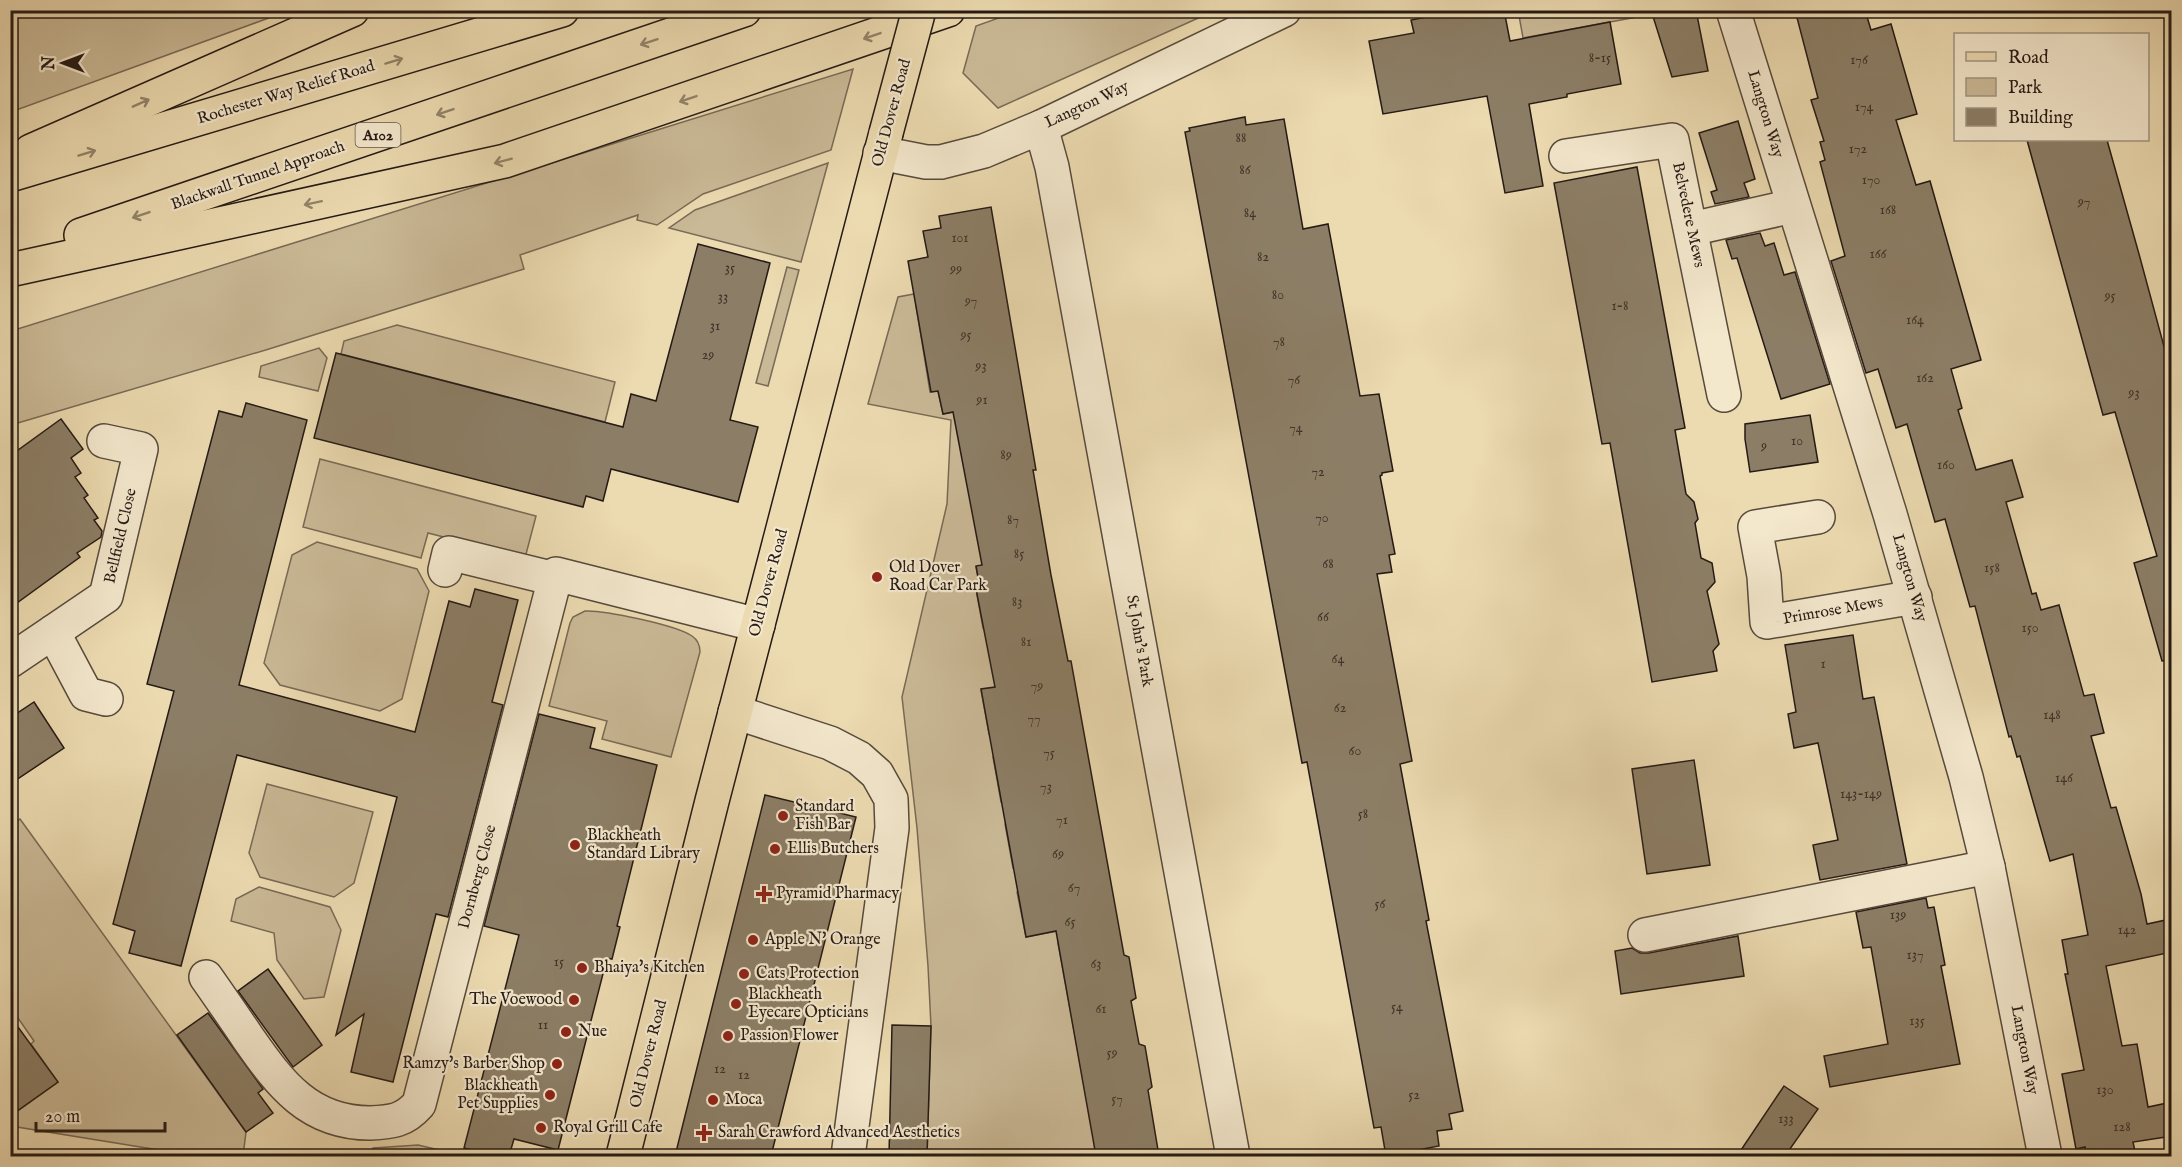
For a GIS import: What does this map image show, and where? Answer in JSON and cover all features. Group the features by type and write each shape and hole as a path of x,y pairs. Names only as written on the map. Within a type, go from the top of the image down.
{"main road":[{"path":"10,160 352,10"},
{"name":"Rochester Way Relief Road","path":"10,175 562,10"},
{"name":"Blackwall Tunnel Approach","path":"10,260 744,10"},
{"name":"Old Dover Road","path":"623,1156 735,712 919,10"},
{"path":"10,270 504,161 948,10"}],"street":[{"name":"Langton Way","path":"883,143 921,162 940,162 984,151 1041,127 1284,10"},
{"name":"Langton Way","path":"1733,10 1915,597 1966,777 1988,867 2045,1156"},
{"name":"St John's Park","path":"1041,127 1052,167 1233,1156"},
{"name":"Belvedere Mews","path":"1566,156 1672,140 1724,395"},
{"path":"1691,229 1793,206"},
{"name":"Bellfield Close","path":"10,661 106,596 141,449 104,441"},
{"name":"Primrose Mews","path":"1818,517 1755,527 1764,576 1767,622 1915,597"},
{"path":"445,570 450,553 555,579 556,574 758,625"},
{"name":"Dornberg Close","path":"206,977 269,1068 287,1089 309,1106 327,1116 349,1122 389,1122 409,1116 419,1104 555,579"},
{"path":"53,632 86,694 106,699"},
{"path":"735,712 830,743 859,758 877,774 891,798 892,828 848,1156"},
{"path":"1645,935 1988,867"}],"green space":[{"path":"11,10 288,10 288,11 11,112"},
{"path":"1021,10 1214,11 998,108 963,73 976,26"},
{"path":"1518,10 1670,11 1523,38"},
{"path":"853,69 831,150 703,194 657,225 637,220 638,215 520,255 524,269 269,349 11,425 11,331"},
{"path":"828,163 801,262 669,228 695,210"},
{"path":"787,267 799,270 768,386 756,383"},
{"path":"951,287 916,305 930,392 938,391 943,414 972,409 992,564 976,567 980,588 976,589 983,628 1019,682 981,690 989,734 1027,727 993,757 1001,802 1039,795 1005,824 1013,868 1051,861 1056,885 1017,892 1026,937 1063,930 1058,943 1097,1156 927,1156 931,1026 928,966 917,828 902,697 947,504 951,420 868,404 898,297"},
{"path":"397,325 615,382 605,422 341,354 344,341"},
{"path":"319,348 327,358 318,391 259,377 261,366"},
{"path":"320,459 536,516 525,558 428,533 421,558 303,527"},
{"path":"317,542 417,569 429,591 402,699 380,711 280,685 264,663 292,555"},
{"path":"585,611 640,619 671,627 692,636 697,641 700,652 671,757 602,739 607,721 549,706 570,623 573,617"},
{"path":"267,784 373,812 354,883 334,897 260,877 249,853"},
{"path":"20,819 246,1132 243,1156 196,1156 11,1126 11,1116 58,1082 31,1044 34,1041 11,1008 10,825"},
{"path":"259,887 330,907 341,930 324,997 304,999 277,960 274,933 231,921 236,899"},
{"path":"418,1145 465,1156 370,1156 373,1148"}],"building":[{"path":"1464,10 1504,10 1510,41 1610,22 1621,84 1529,104 1543,186 1505,193 1487,96 1383,114 1369,41 1414,33 1411,20"},
{"path":"1651,10 1696,10 1708,71 1672,77"},
{"path":"1795,10 1865,10 1871,30 1891,24 1917,114 1896,120 1916,185 1930,181 1981,360 1951,369 1962,408 1958,410 1976,470 2012,460 2023,497 2006,502 2032,594 2036,593 2041,610 2059,605 2084,696 2094,694 2104,733 2091,736 2111,808 2116,807 2141,894 2147,924 2166,920 2172,952 2106,966 2122,1046 2137,1044 2148,1107 2172,1102 2172,1136 2133,1142 2136,1156 2087,1156 2085,1147 2076,1149 2062,1074 2084,1070 2065,974 2068,974 2062,940 2088,935 2073,854 2050,861 2020,756 2017,757 2011,736 2009,737 1975,606 1970,607 1945,519 1935,522 1907,424 1896,428 1878,369 1866,373 1831,261 1845,256 1820,162 1825,160 1820,142 1824,141 1811,100 1818,98"},
{"path":"1245,117 1246,125 1284,119 1303,229 1328,224 1360,396 1379,394 1393,471 1382,473 1380,476 1395,554 1389,555 1392,572 1377,574 1412,761 1400,764 1429,920 1426,921 1463,1111 1449,1114 1452,1129 1437,1131 1439,1146 1386,1156 1381,1127 1374,1128 1307,762 1302,763 1185,132 1190,131 1189,128"},
{"path":"1738,121 1755,179 1744,183 1749,197 1715,204 1711,192 1717,190 1699,133"},
{"path":"2027,141 2107,141 2139,254 2172,376 2172,660 2162,661 2134,563 2157,556 2115,412 2103,415"},
{"path":"1637,167 1685,428 1675,430 1686,494 1694,502 1698,519 1695,523 1701,558 1712,563 1715,582 1707,591 1719,644 1713,651 1717,671 1652,682 1610,443 1602,444 1554,183"},
{"path":"991,207 1036,470 1033,470 1051,575 1068,661 1071,661 1124,955 1129,957 1136,998 1131,1001 1139,1044 1145,1046 1152,1087 1148,1090 1159,1156 1096,1156 1056,931 1026,937 981,689 995,687 976,589 980,588 976,566 982,565 953,412 943,414 938,391 931,392 908,261 928,257 923,231 941,228 939,216"},
{"path":"1760,233 1765,246 1774,243 1784,275 1795,272 1830,384 1781,399 1737,258 1732,259 1726,240"},
{"path":"698,244 770,263 730,420 758,427 738,502 611,469 603,501 586,496 583,507 314,438 336,353 623,427 631,394 656,401"},
{"path":"246,403 307,420 239,685 415,732 449,601 470,607 475,589 518,600 492,702 503,705 448,917 436,914 393,1082 351,1072 364,1014 336,1035 397,797 237,755 181,966 129,953 135,931 113,924 174,691 147,684 219,411 242,417"},
{"path":"1810,415 1818,462 1750,472 1745,424"},
{"path":"61,419 83,449 71,458 81,473 75,477 88,495 84,498 98,518 94,520 102,531 101,537 77,553 80,557 10,608 10,456"},
{"path":"1853,635 1863,699 1874,697 1907,864 1820,880 1813,845 1838,840 1818,743 1794,748 1788,714 1796,712 1785,645"},
{"path":"34,702 64,748 10,784 10,718"},
{"path":"539,714 595,728 590,748 657,765 617,926 620,927 612,959 607,958 558,1150 514,1139 509,1156 498,1156 464,1148 519,935 484,926"},
{"path":"1694,760 1710,865 1647,874 1632,769"},
{"path":"765,795 856,817 771,1156 675,1156"},
{"path":"1926,898 1928,908 1934,907 1945,965 1941,966 1960,1064 1830,1087 1824,1056 1888,1044 1871,947 1863,948 1856,912"},
{"path":"1738,936 1744,976 1621,994 1615,951 1632,948 1640,953 1649,953"},
{"path":"268,969 322,1045 293,1067 238,991"},
{"path":"208,1013 263,1089 258,1093 273,1113 246,1132 177,1035"},
{"path":"10,1016 58,1082 10,1116"},
{"path":"892,1025 931,1026 927,1156 889,1156"},
{"path":"1784,1086 1818,1109 1785,1156 1737,1156"}],"place":[{"name":"Old Dover Road Car Park","path":"877,577"},
{"name":"Standard Fish Bar","path":"783,816"},
{"name":"Blackheath Standard Library","path":"575,845"},
{"name":"Ellis Butchers","path":"775,849"},
{"name":"Pyramid Pharmacy","path":"764,894"},
{"name":"Apple N' Orange","path":"753,940"},
{"name":"Bhaiya's Kitchen","path":"582,968"},
{"name":"Cats Protection","path":"744,974"},
{"name":"The Voewood","path":"574,1000"},
{"name":"Blackheath Eyecare Opticians","path":"736,1004"},
{"name":"Nue","path":"566,1032"},
{"name":"Passion Flower","path":"728,1036"},
{"name":"Ramzy's Barber Shop","path":"557,1064"},
{"name":"Blackheath Pet Supplies","path":"550,1095"},
{"name":"Moca","path":"713,1100"},
{"name":"Royal Grill Cafe","path":"541,1128"},
{"name":"Sarah Crawford Advanced Aesthetics","path":"704,1133"}]}
